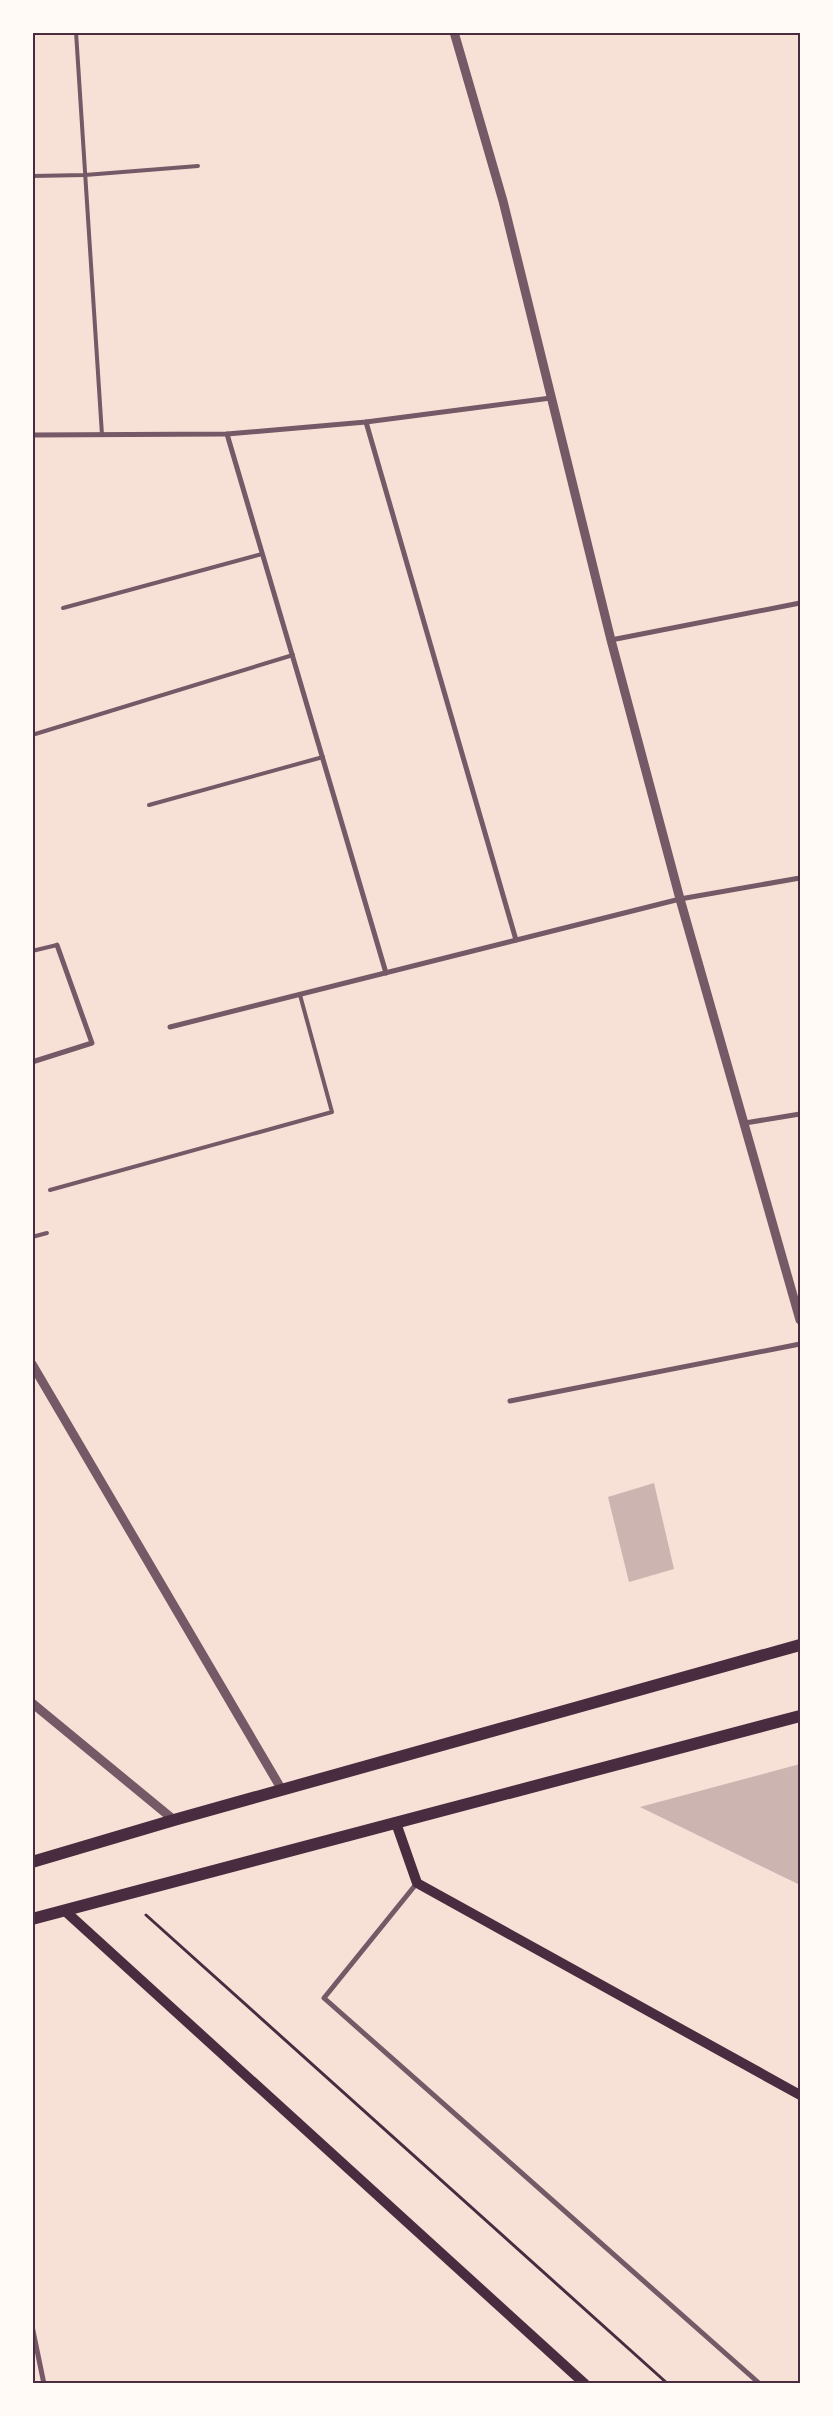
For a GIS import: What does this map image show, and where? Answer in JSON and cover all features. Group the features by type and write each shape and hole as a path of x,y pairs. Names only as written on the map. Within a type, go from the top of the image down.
{"main road":[{"path":"32,1862 174,1820 800,1645"},
{"path":"32,1919 800,1716"},
{"path":"396,1823 417,1883 800,2095"},
{"path":"64,1910 585,2384"}],"street":[{"path":"454,32 503,201 612,640 680,899 800,1320"},
{"path":"32,435 227,434 366,422 551,398"},
{"path":"366,422 516,940"},
{"path":"227,434 386,973"},
{"path":"612,640 800,603"},
{"path":"170,1027 680,899 800,878"},
{"path":"32,1062 92,1043 57,945"},
{"path":"745,1123 800,1114"},
{"path":"510,1400 800,1344"},
{"path":"32,1364 282,1790"},
{"path":"32,1703 174,1820"},
{"path":"417,1883 324,1998 760,2384"},
{"path":"32,2326 44,2384"}],"lane":[{"path":"76,32 102,435"},
{"path":"32,176 85,175 198,166"},
{"path":"63,608 262,554"},
{"path":"32,735 293,655"},
{"path":"149,805 323,757"},
{"path":"32,951 57,945"},
{"path":"50,1190 332,1112 300,994"},
{"path":"32,1237 46,1234"}],"path":[{"path":"124,1896 668,2384"}],"building":[{"path":"654,1483 674,1569 629,1582 608,1497"},
{"path":"800,1764 800,1885 640,1807"}]}
